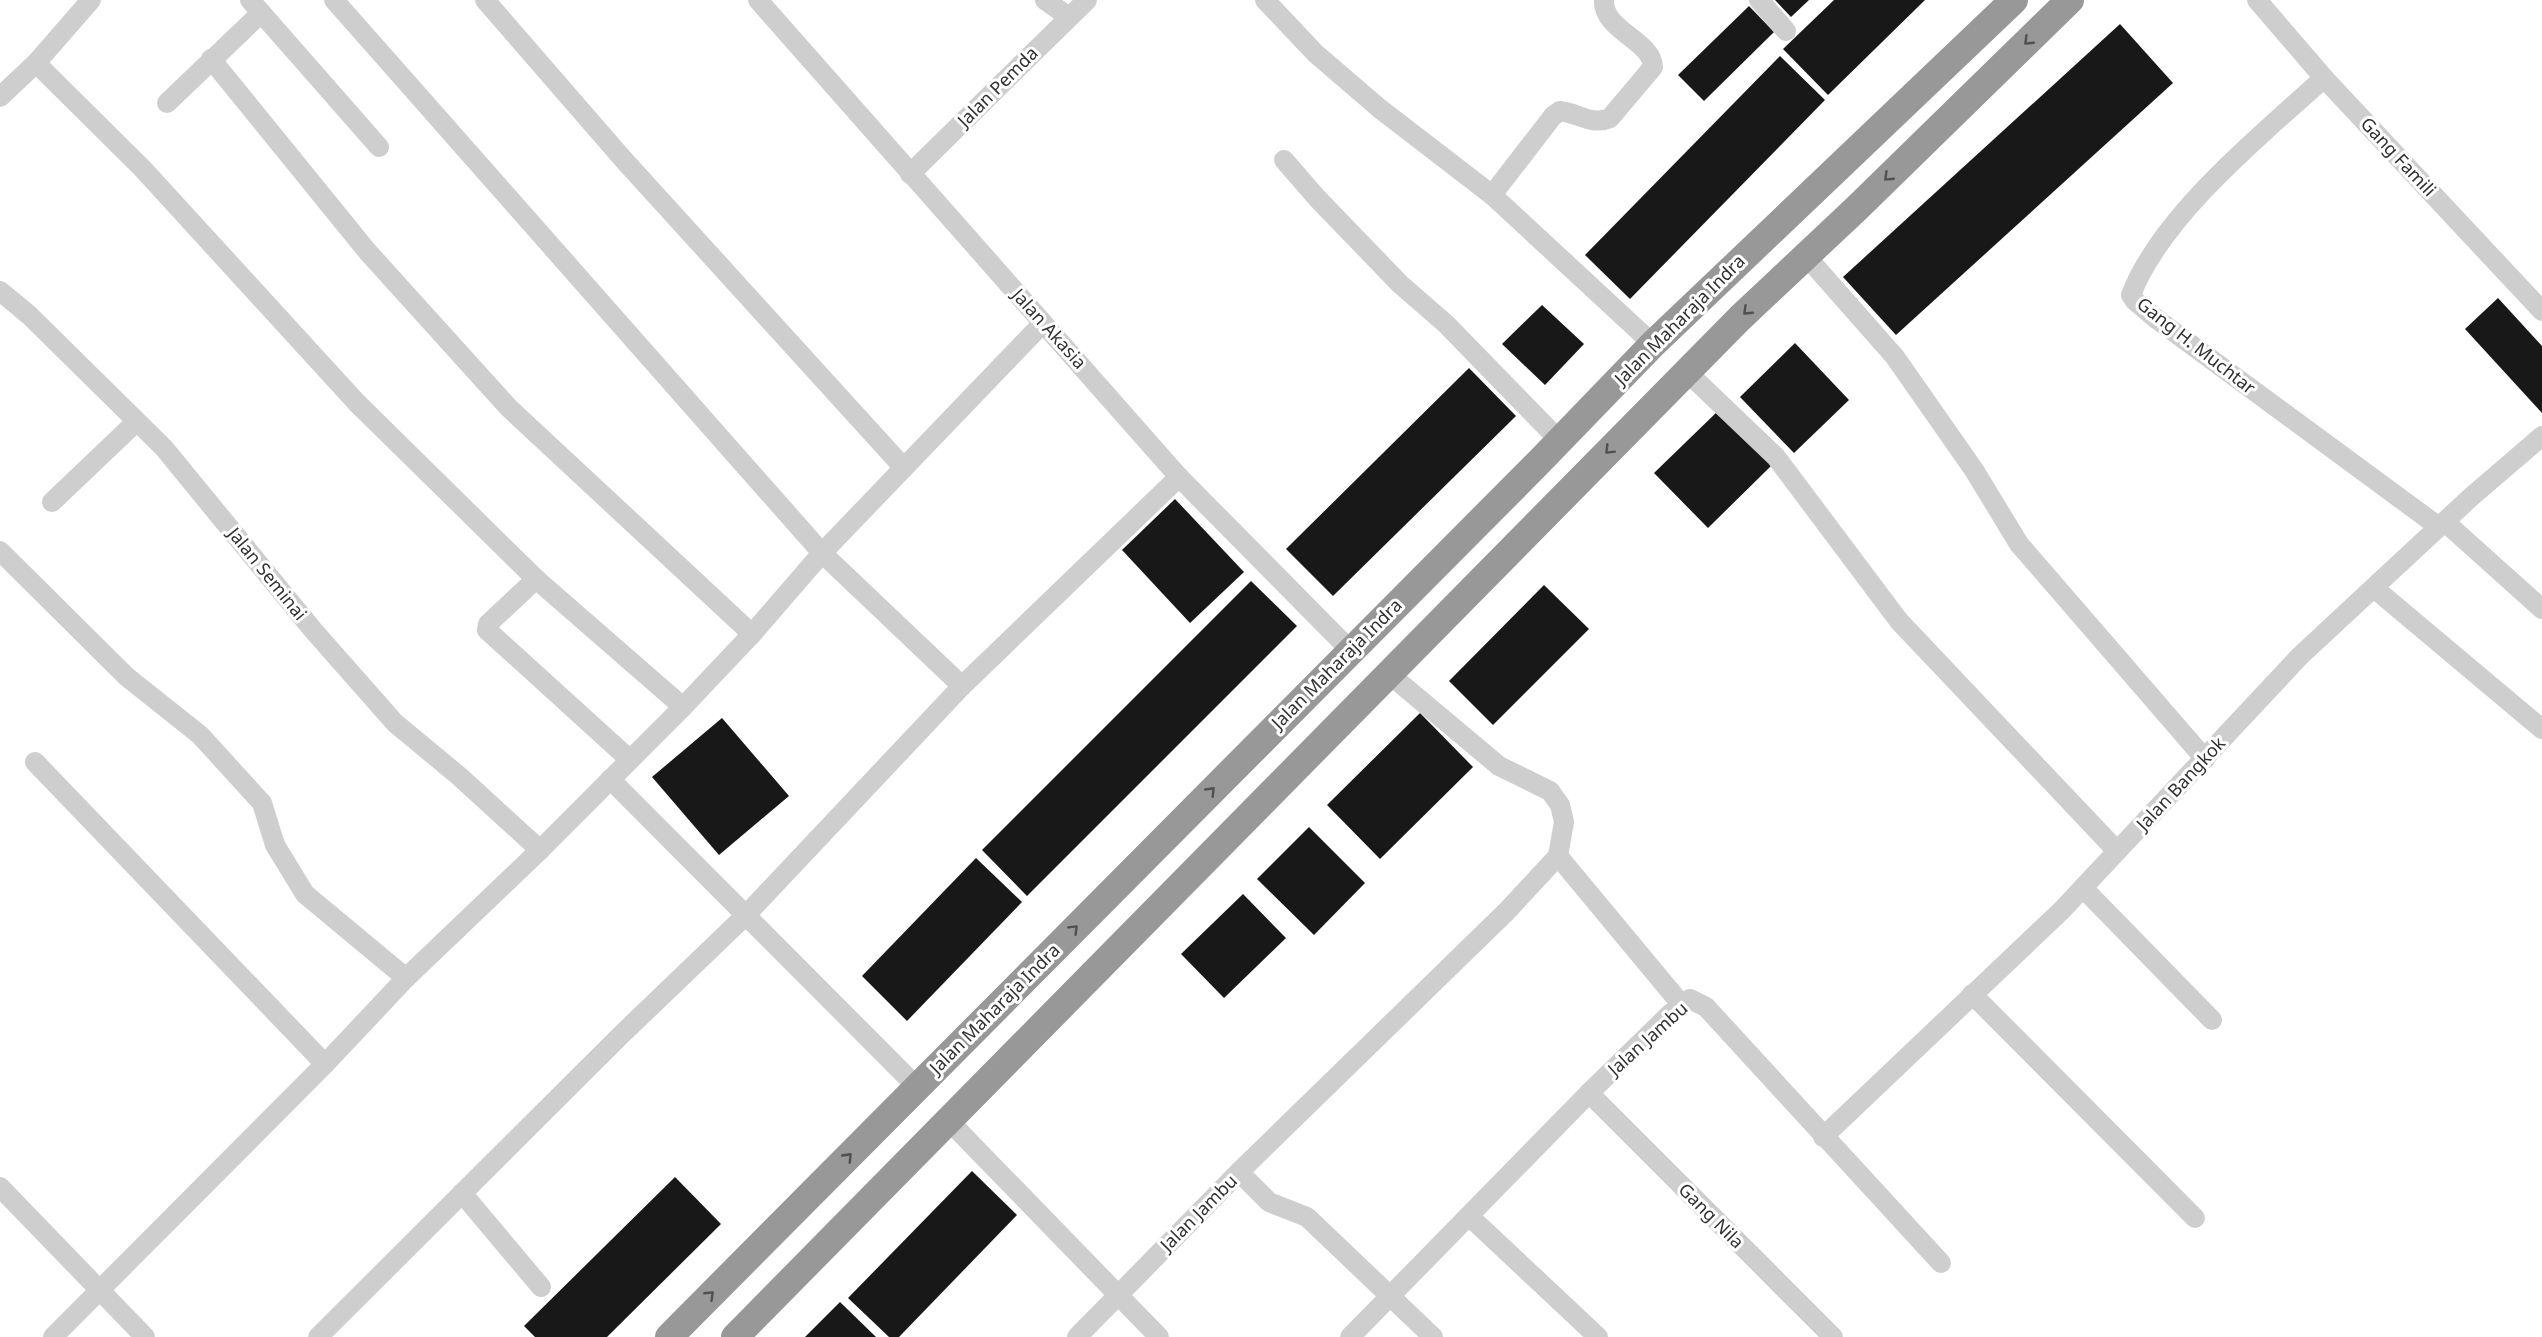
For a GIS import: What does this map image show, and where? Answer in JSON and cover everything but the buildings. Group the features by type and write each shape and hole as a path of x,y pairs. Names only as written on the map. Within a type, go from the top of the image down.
{"highway":[{"name":"Jalan Maharaja Indra","path":"669,1337 801,1207 1350,650 1560,441 1653,344 2014,0"},
{"path":"735,1337 1687,372 2070,0"},
{"path":"1828,176 1857,207"},
{"path":"801,1207 832,1239"}],"street":[{"path":"334,0 822,554 962,686"},
{"path":"485,0 623,159 904,468"},
{"name":"Jalan Akasia","path":"758,0 1179,477 1350,650"},
{"path":"1045,0 1069,18"},
{"name":"Jalan Pemda","path":"910,174 1087,0"},
{"path":"1265,0 1315,53 1378,108 1492,195 1653,344"},
{"path":"1492,195 1560,111 1590,120 1602,121 1610,118 1653,67 1646,52 1609,18 1604,9 1604,0"},
{"path":"1759,0 1786,31"},
{"name":"Gang Famili","path":"2257,0 2324,78 2542,311"},
{"path":"0,97 36,63 82,3"},
{"path":"167,103 211,59 256,7 379,147"},
{"path":"211,59 367,250 509,408 752,634"},
{"path":"36,63 142,168 357,402 536,579 682,707"},
{"name":"Gang H. Muchtar","path":"2324,78 2224,170 2160,242 2131,295 2134,301 2155,318 2442,524"},
{"path":"1284,160 1317,198 1400,284 1446,324 1560,441"},
{"path":"1806,256 1894,357 1974,470 2019,544 2205,759"},
{"name":"Jalan Seminai","path":"0,291 29,315 164,448 313,630 394,723 459,776 540,850"},
{"path":"53,1337 325,1064 406,978 540,850 682,707 752,634 822,554 1044,322"},
{"path":"1687,372 1776,457 1899,621 2117,851"},
{"path":"52,502 136,422"},
{"name":"Jalan Bangkok","path":"1823,1137 2083,888 2300,656 2442,524 2542,436"},
{"path":"318,1337 745,916 962,686 1179,477"},
{"path":"2442,524 2540,604"},
{"path":"0,551 127,677 200,735 262,803 275,845 305,894 406,978"},
{"path":"536,579 489,624 487,630 629,759"},
{"path":"2374,588 2542,729"},
{"path":"1388,673 1499,766 1550,791 1560,805 1564,822 1555,860 1681,1004"},
{"path":"35,762 325,1064"},
{"path":"610,779 917,1087"},
{"name":"Jalan Jambu","path":"1077,1337 1239,1172 1507,911 1555,860"},
{"path":"2083,888 2212,1020"},
{"path":"1972,994 2195,1218"},
{"name":"Jalan Jambu","path":"1350,1337 1590,1093 1681,1004 1690,999 1706,1007 1941,1263"},
{"name":"Gang Nila","path":"1590,1093 1833,1337"},
{"path":"949,1121 1159,1337"},
{"path":"1239,1172 1269,1203 1307,1217 1433,1337"},
{"path":"0,1187 145,1337"},
{"path":"462,1193 541,1287"},
{"path":"1469,1216 1598,1337"}]}
